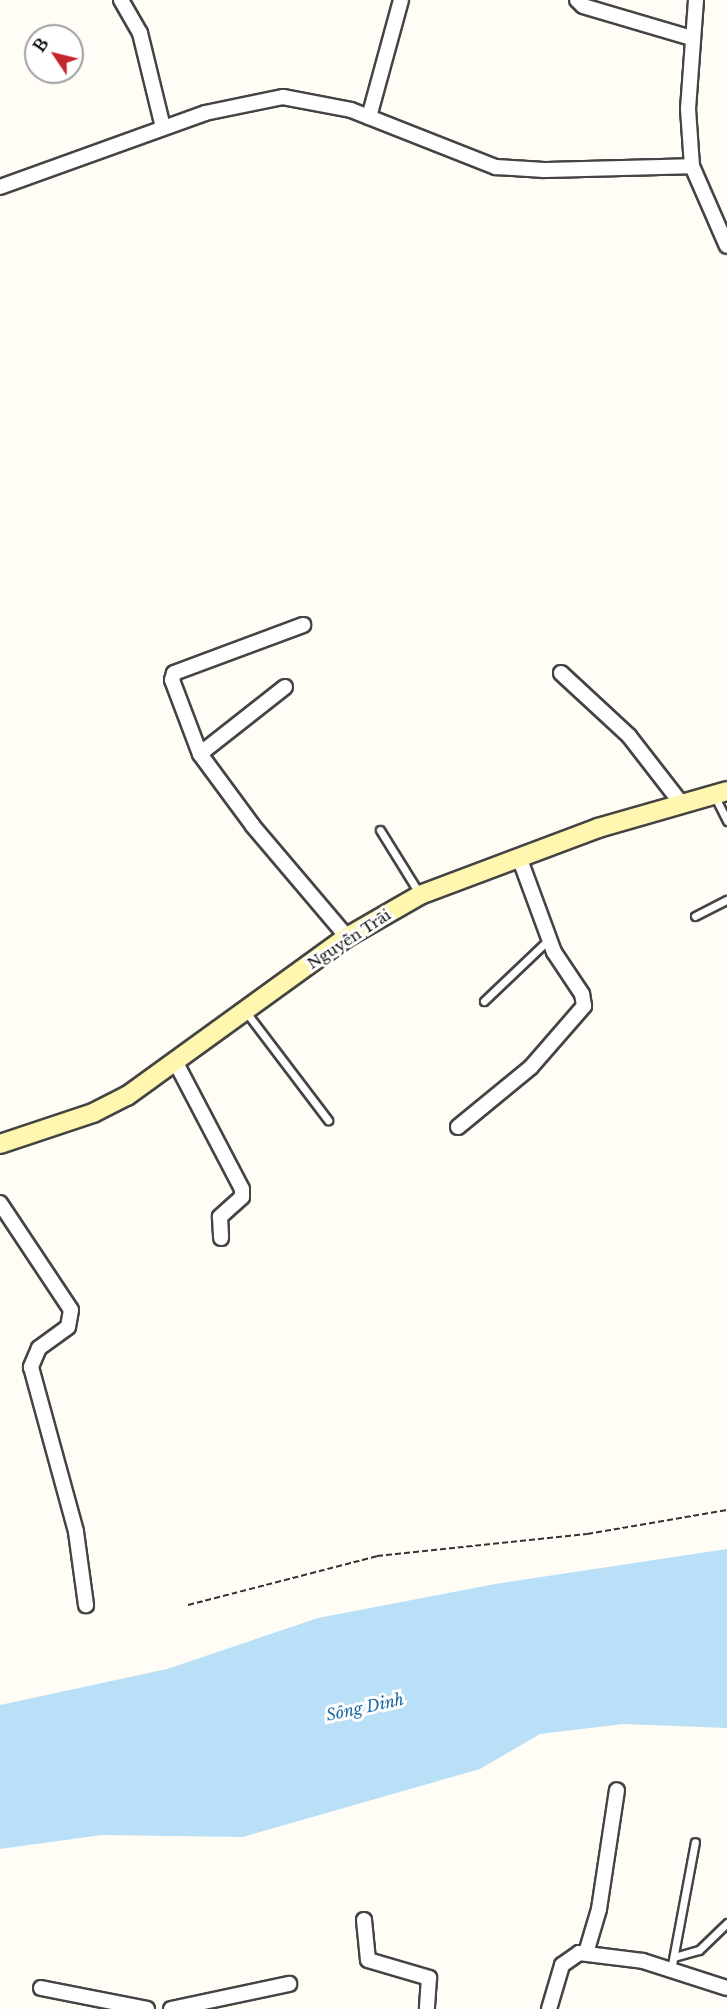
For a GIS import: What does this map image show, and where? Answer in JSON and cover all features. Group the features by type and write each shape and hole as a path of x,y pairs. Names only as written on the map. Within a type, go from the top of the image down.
{"main road":[{"name":"Nguyễn Trãi","path":"0,1144 109,1106 347,937 420,895 519,857 681,803 721,793"}],"street":[{"path":"121,0 140,33 163,127"},
{"path":"369,117 401,0"},
{"path":"577,0 583,6 692,38"},
{"path":"696,0 688,109 692,166 727,246"},
{"path":"0,187 205,113 283,97 322,102 369,117 495,166 543,170 692,166"},
{"path":"303,625 174,673 172,680 200,753 253,826 347,937"},
{"path":"561,674 629,736 681,803"},
{"path":"200,753 285,687"},
{"path":"458,1127 531,1067 584,1006 582,994 549,939 519,857"},
{"path":"175,1061 242,1190 242,1197 220,1217 221,1238"},
{"path":"0,1203 71,1310 68,1327 39,1348 31,1367 76,1532 86,1605"},
{"path":"586,1953 599,1909 616,1790"},
{"path":"364,1920 368,1960 429,1978 427,2009"},
{"path":"549,2009 562,1965 573,1955 586,1953 672,1964 727,1988"},
{"path":"171,2009 290,1984"},
{"path":"41,1988 147,2009"}],"lane":[{"path":"721,793 727,821"},
{"path":"380,830 420,895"},
{"path":"695,916 727,900"},
{"path":"484,1000 549,939"},
{"path":"244,1010 328,1120"},
{"path":"672,1964 695,1842"},
{"path":"672,1964 699,1950 727,1923"}],"path":[{"path":"188,1605 377,1556 587,1534 727,1510"}],"water":[{"name":"Sông Dinh","path":"727,1549 727,1728 623,1724 540,1734 480,1769 243,1837 102,1835 0,1849 0,1705 167,1669 318,1618 495,1584"}]}
